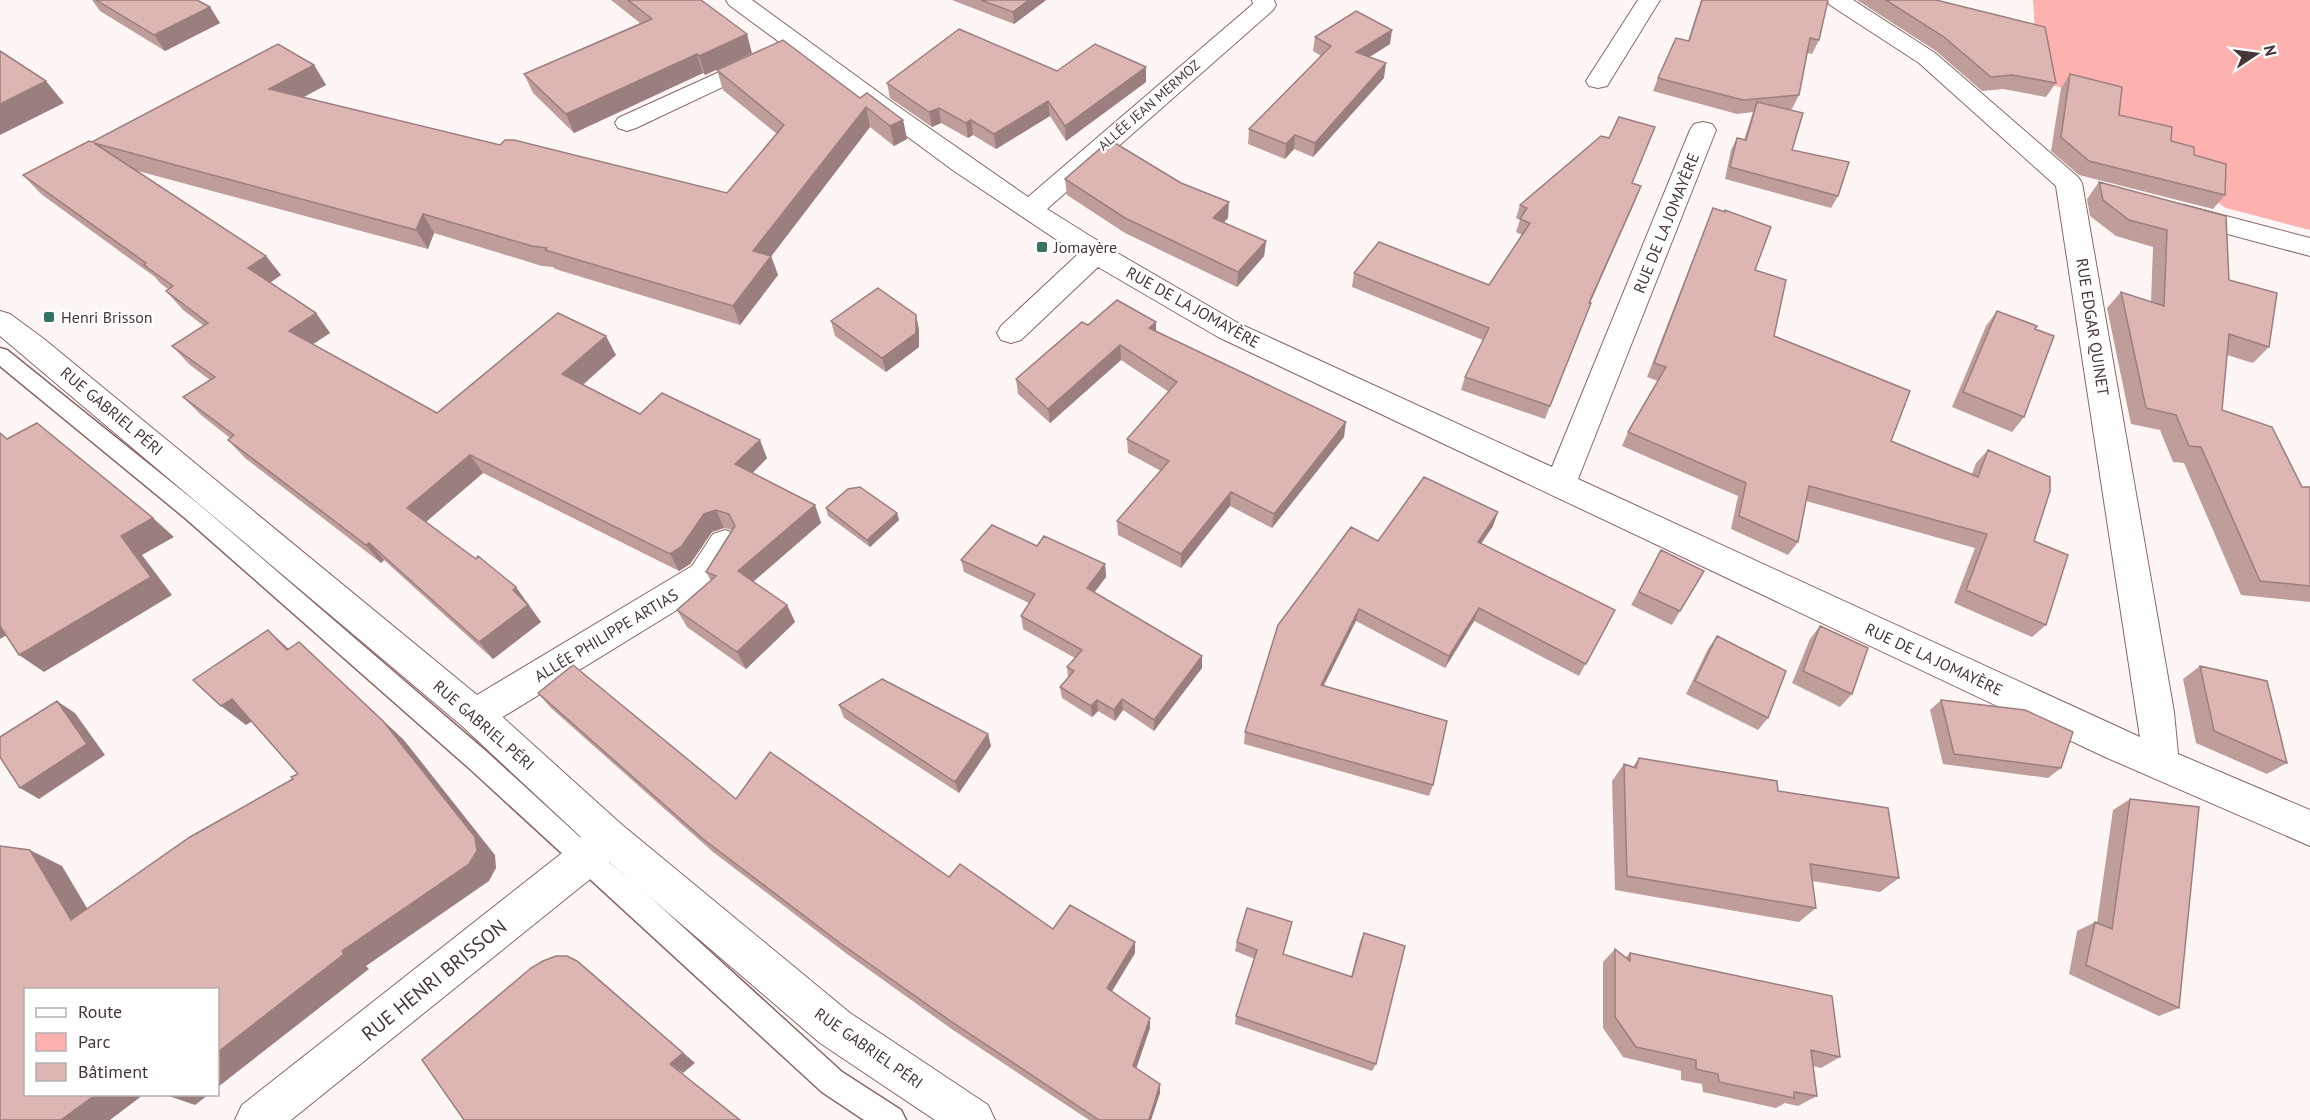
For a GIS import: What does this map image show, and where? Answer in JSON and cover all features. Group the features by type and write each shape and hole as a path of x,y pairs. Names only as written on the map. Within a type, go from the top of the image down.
{"street":[{"name":"RUE DE LA JOMAYÈRE","path":"737,0 908,126 1029,210 1096,253 1228,330 2161,764 2310,828"},
{"name":"ALLÉE JEAN MERMOZ","path":"1029,210 1266,5 1263,0"},
{"path":"1598,81 1648,0"},
{"name":"RUE EDGAR QUINET","path":"1838,0 1927,58 2081,186 2156,712 2161,764"},
{"path":"627,123 796,44"},
{"name":"RUE DE LA JOMAYÈRE","path":"1561,483 1703,130"},
{"path":"2161,207 2310,247"},
{"path":"1011,333 1096,253"},
{"name":"RUE GABRIEL PÉRI","path":"0,321 34,346 475,715 596,848 835,1028 973,1120"},
{"name":"ALLÉE PHILIPPE ARTIAS","path":"475,715 704,576 725,543"},
{"name":"RUE HENRI BRISSON","path":"257,1120 596,848"}],"lane":[{"name":"RUE GABRIEL PÉRI","path":"0,355 193,512 479,761 596,848 629,895 832,1082 891,1120"}],"green space":[{"path":"2033,0 2310,0 2310,230 2226,208 2109,128 2111,101 2044,83 2035,32"}],"building":[{"path":"96,0 197,0 210,7 154,35"},
{"path":"628,0 701,0 747,34 699,56 697,54 566,114 524,74 652,19"},
{"path":"981,0 1029,0 1013,12"},
{"path":"1702,0 1828,0 1819,40 1810,38 1799,95 1743,100 1658,78 1676,38 1689,41"},
{"path":"1886,0 1936,0 2045,27 2056,83 2012,75 1991,77 1944,37"},
{"path":"1356,11 1392,30 1356,52 1386,63 1315,143 1295,135 1286,144 1249,129 1331,46 1315,37"},
{"path":"959,29 1057,71 1095,44 1146,67 1065,126 1048,101 994,134 971,120 966,123 939,108 929,112 887,83"},
{"path":"783,40 860,98 867,93 903,120 890,126 866,107 753,251 771,256 733,306 545,250 547,248 532,246 423,214 416,230 94,143 266,256 248,268 316,313 289,331 437,413 558,313 606,336 562,374 640,414 662,393 760,440 735,464 815,505 738,571 787,605 737,652 677,610 716,576 706,572 735,526 729,514 716,510 704,514 681,547 670,554 470,455 407,508 476,559 478,556 516,587 513,590 528,605 479,642 369,543 366,545 228,440 234,435 183,397 215,377 172,346 208,323 166,291 173,286 144,265 146,263 23,175 89,141 92,142 278,44 314,65 269,89 500,145 505,140 514,140 727,193 784,125 717,70"},
{"path":"0,51 46,81 0,104"},
{"path":"2070,74 2122,87 2119,115 2172,127 2171,141 2194,147 2194,155 2226,164 2225,195 2089,161 2061,137"},
{"path":"1757,102 1803,113 1792,150 1849,162 1838,196 1730,167 1737,138 1746,140"},
{"path":"1619,117 1655,127 1632,183 1641,186 1589,303 1591,303 1550,406 1465,377 1489,328 1354,273 1379,242 1489,285 1530,223 1520,219 1527,208 1520,205 1601,136 1609,138"},
{"path":"1110,140 1181,183 1229,202 1213,218 1266,241 1238,272 1125,218 1065,179"},
{"path":"2099,182 2226,216 2229,280 2277,293 2269,347 2229,334 2222,410 2272,427 2302,487 2310,487 2310,586 2260,581 2201,447 2189,446 2176,415 2146,408 2121,292 2164,306 2167,230 2129,220 2103,200"},
{"path":"1713,208 1725,212 1725,210 1771,227 1755,270 1786,280 1774,336 1910,391 1891,441 1978,477 1988,450 2050,477 2050,491 2034,541 2068,555 2046,625 1966,590 1987,534 1809,486 1798,542 1739,516 1746,483 1628,432 1666,367 1654,363"},
{"path":"878,288 916,315 916,333 882,358 831,321"},
{"path":"1117,300 1156,322 1149,328 1346,422 1274,514 1231,492 1181,554 1117,521 1169,461 1127,439 1177,382 1120,345 1048,409 1016,379 1082,322 1088,325"},
{"path":"1997,311 2037,326 2035,329 2054,336 2024,417 1963,392"},
{"path":"37,423 153,518 121,536 151,577 19,655 0,626 0,433 7,439"},
{"path":"1424,477 1498,512 1478,542 1615,610 1586,664 1479,608 1449,656 1359,609 1321,685 1447,721 1433,785 1245,732 1278,625 1351,527 1378,541"},
{"path":"860,487 897,513 867,540 826,508 848,489"},
{"path":"992,525 1037,546 1044,536 1105,564 1087,588 1202,656 1154,720 1122,699 1114,710 1097,700 1091,706 1060,687 1074,671 1067,667 1082,650 1021,616 1035,594 961,560"},
{"path":"1661,550 1704,571 1680,611 1639,592"},
{"path":"1820,626 1868,648 1852,694 1803,671"},
{"path":"268,630 287,650 299,642 383,721 475,837 477,851 469,864 342,951 344,954 219,1051 219,988 24,988 24,1096 94,1096 61,1120 0,1120 0,846 30,850 71,920 190,837 298,774 232,699 221,706 193,680"},
{"path":"1717,636 1786,671 1768,718 1695,681"},
{"path":"573,665 736,799 770,752 949,877 960,864 1053,929 1070,905 1135,942 1107,988 1150,1018 1133,1066 1160,1084 1149,1120 1099,1120 949,1020 840,943 703,839 538,693"},
{"path":"2200,666 2267,681 2287,763 2214,731"},
{"path":"882,679 988,734 955,782 839,705"},
{"path":"1941,700 2025,710 2073,732 2061,768 1954,754"},
{"path":"57,701 87,744 20,788 0,757 0,737"},
{"path":"1639,758 1777,781 1778,791 1888,808 1899,878 1810,864 1816,908 1627,876 1624,764 1636,768"},
{"path":"2130,799 2199,807 2179,1008 2086,965 2095,922 2112,929"},
{"path":"1247,908 1292,922 1283,954 1352,977 1364,933 1405,946 1376,1064 1236,1016 1257,950 1237,942"},
{"path":"1615,949 1630,961 1630,953 1832,996 1840,1057 1811,1050 1817,1096 1794,1092 1794,1098 1719,1082 1718,1074 1696,1069 1696,1060 1636,1047 1615,1017"},
{"path":"556,956 567,956 577,961 683,1053 670,1064 740,1120 464,1120 422,1060 531,968"}],"place":[{"name":"Jomayère","path":"1042,247"},
{"name":"Henri Brisson","path":"49,317"}]}
